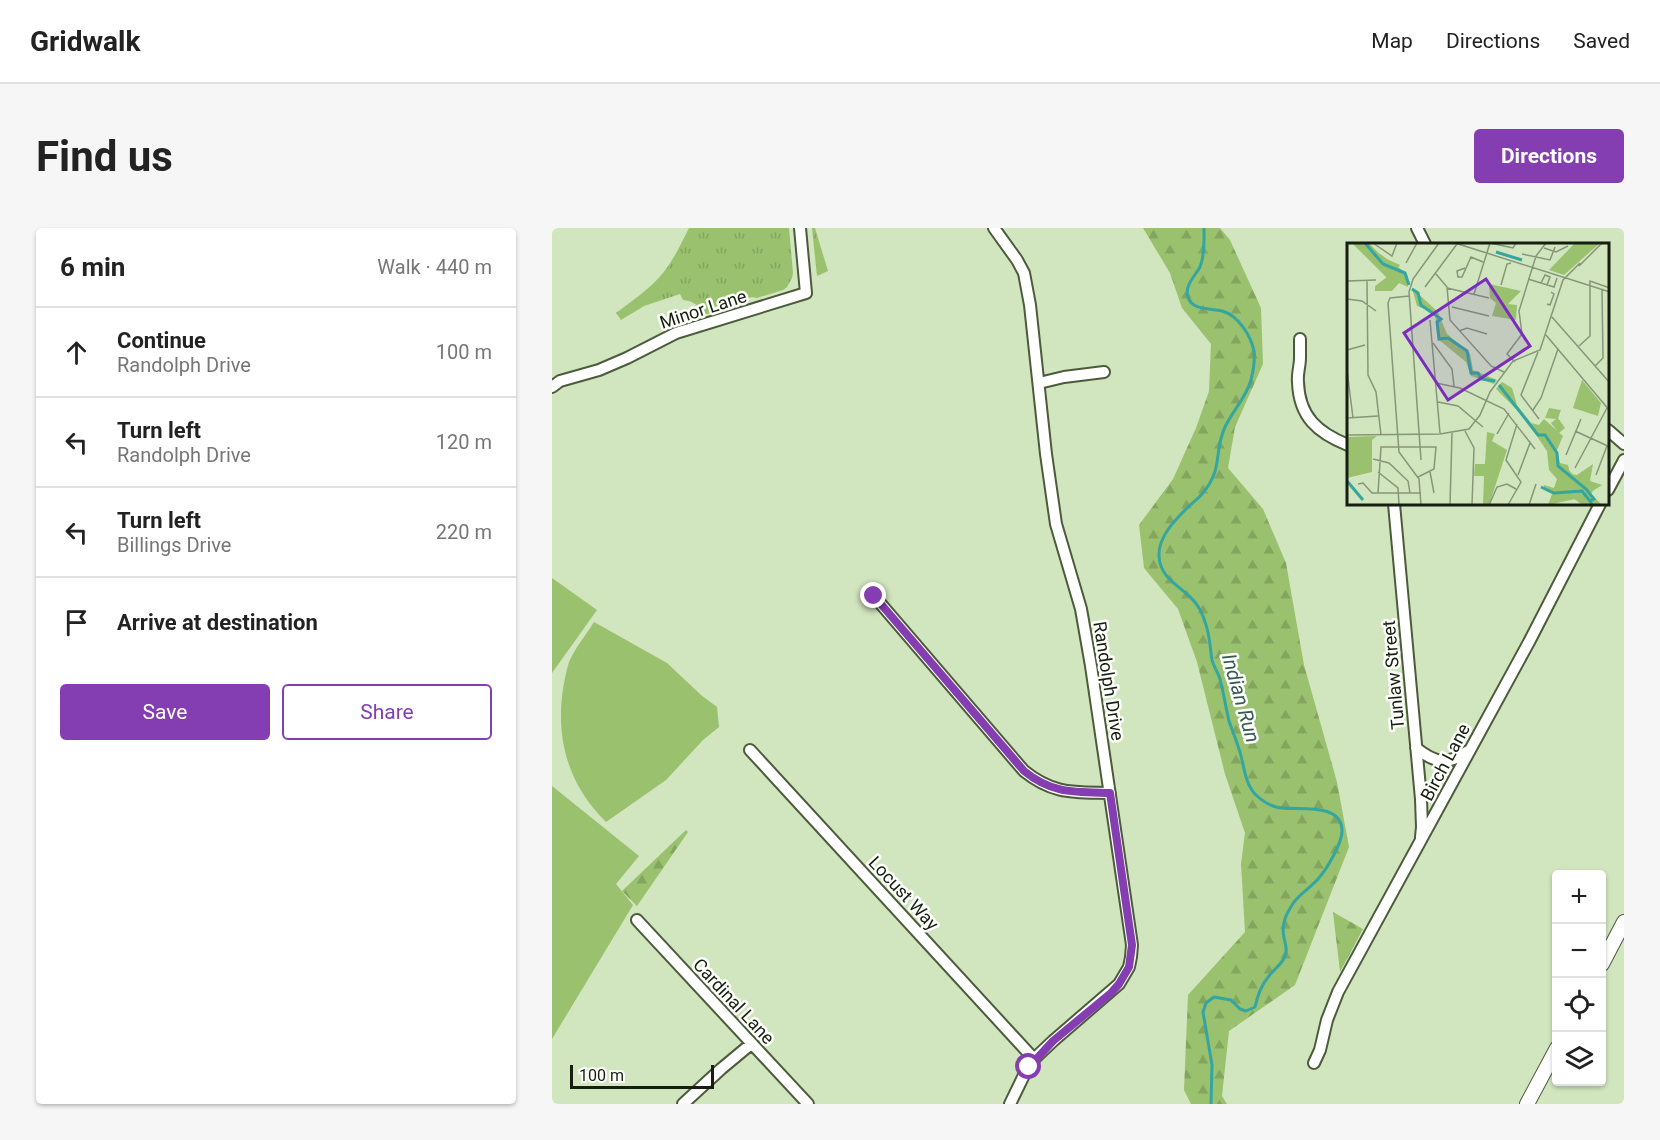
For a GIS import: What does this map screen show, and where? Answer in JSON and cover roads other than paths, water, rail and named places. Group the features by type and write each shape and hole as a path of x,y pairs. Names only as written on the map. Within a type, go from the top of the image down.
{"street":[{"name":"Minor Lane","path":"552,387 560,381 599,370 627,358 676,333 806,293 800,228"},
{"name":"Randolph Drive","path":"994,228 1017,260 1026,282 1056,524 1081,609 1131,934 1129,967 1119,984 1035,1059 1025,1073 1010,1104"},
{"path":"1418,228 1425,243"},
{"path":"1300,339 1297,379 1305,411 1320,430 1347,445"},
{"path":"1039,383 1104,372"},
{"path":"1609,431 1624,444"},
{"path":"1609,488 1624,460"},
{"name":"Tunlaw Street","path":"1394,506 1421,799 1420,843"},
{"name":"Birch Lane","path":"1314,1064 1338,992 1529,642 1599,506"},
{"path":"874,596 1024,771 1037,781 1064,791 1110,793"},
{"path":"1416,748 1434,760 1443,761 1459,757 1470,749"},
{"name":"Locust Way","path":"750,750 1035,1059"},
{"name":"Cardinal Lane","path":"637,920 808,1104"},
{"path":"1606,956 1624,922"},
{"path":"683,1104 751,1044"},
{"path":"1527,1104 1552,1057"}],"waterway":[{"name":"Indian Run","path":"1204,228 1203,258 1187,289 1188,297 1193,305 1228,313 1238,321 1252,345 1254,366 1249,386 1221,436 1213,477 1202,494 1168,529 1159,549 1160,564 1172,582 1194,601 1203,617 1229,721 1251,789 1262,800 1276,807 1326,811 1340,821 1342,831 1337,849 1326,869 1294,902 1287,915 1283,928 1285,956 1264,983 1255,1007 1246,1011 1240,1009 1231,1000 1214,997 1206,1003 1203,1012 1212,1065 1211,1104"}]}
